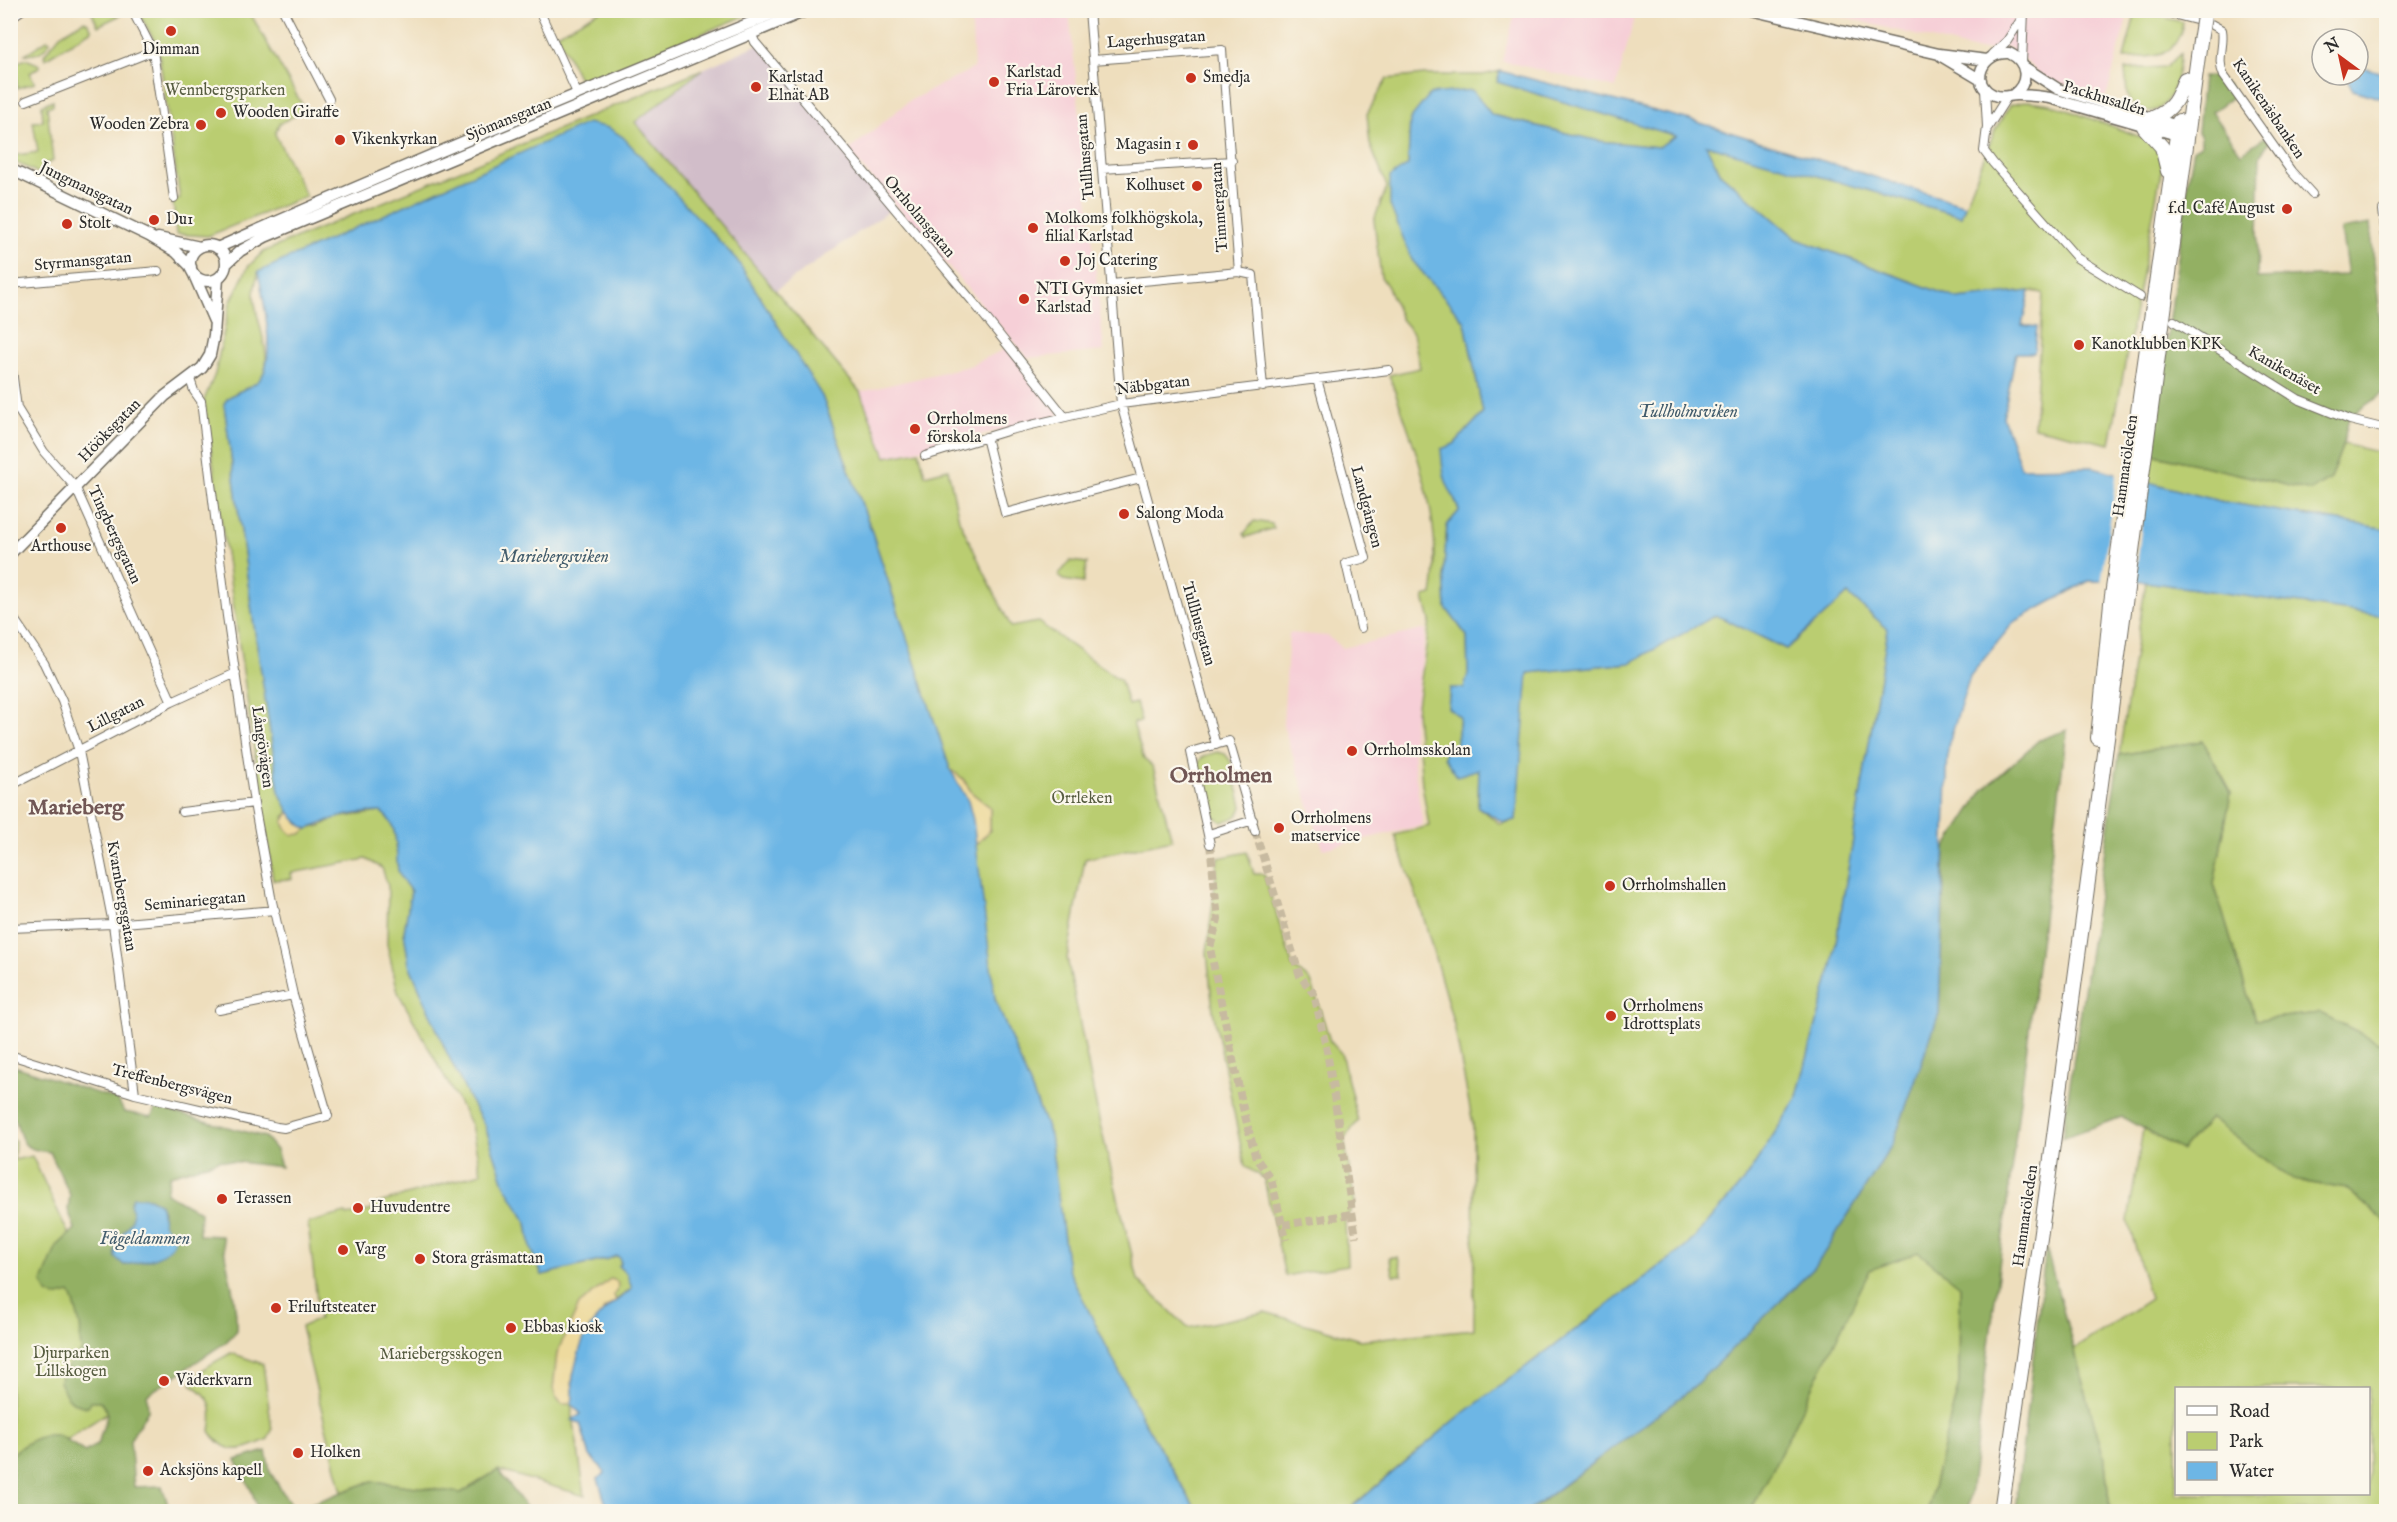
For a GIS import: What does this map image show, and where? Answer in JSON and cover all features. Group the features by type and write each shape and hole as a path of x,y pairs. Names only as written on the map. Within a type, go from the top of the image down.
{"main road":[{"name":"Hammaröleden","path":"2001,1512 2046,1196 2139,442 2196,39 2196,10"},
{"name":"Hammaröleden","path":"2139,442 2170,179 2182,132 2185,79 2205,10"},
{"path":"2170,179 2162,147 2148,122 2173,105 2185,79"}],"street":[{"path":"10,18 22,10"},
{"path":"132,10 153,51 174,198"},
{"path":"283,10 329,99"},
{"path":"539,10 577,93"},
{"name":"Sjömansgatan","path":"217,248 375,178 782,10"},
{"name":"Sjömansgatan","path":"226,264 240,251 265,237 808,10"},
{"name":"Tullhusgatan","path":"1089,10 1121,404 1216,745"},
{"path":"1750,10 1939,54 1990,57 2008,53 2023,65"},
{"name":"Kanikenäsbanken","path":"2157,10 2211,24 2222,30 2224,39 2219,62 2224,76 2291,171 2312,194"},
{"path":"2023,14 2007,41 1990,57 1981,70 1987,127 1984,151 2024,201 2077,258 2140,297"},
{"path":"1987,127 2010,96 2023,84 2023,14"},
{"name":"Orrholmsgatan","path":"752,35 755,42 823,125 974,303 1065,417"},
{"name":"Lagerhusgatan","path":"1093,60 1222,50"},
{"name":"Timmergatan","path":"1222,50 1239,272 1253,275 1263,387"},
{"path":"26,101 153,51"},
{"path":"1939,54 1983,85 1993,95 2010,96"},
{"name":"Packhusallén","path":"2023,65 2058,89 2148,122"},
{"name":"Packhusallén","path":"2010,96 2050,98 2182,132"},
{"path":"1102,169 1232,161"},
{"name":"Jungmansgatan","path":"10,169 149,236 176,252 192,269"},
{"path":"2383,210 2386,238"},
{"name":"Jungmansgatan","path":"149,236 200,247"},
{"path":"212,245 224,255 226,264 218,278 200,279 192,269 191,258 200,247 212,245"},
{"name":"Hööksgatan","path":"192,269 214,322"},
{"name":"Styrmansgatan","path":"10,284 158,271"},
{"path":"1111,284 1239,272"},
{"name":"Hööksgatan","path":"10,554 165,396 202,368 210,355 218,278"},
{"name":"Kanikenäset","path":"2174,321 2298,399 2350,420 2386,429"},
{"name":"Tingbergsgatan","path":"10,355 17,408 44,452 76,488 92,519 172,702"},
{"name":"Näbbgatan","path":"926,456 986,437 1121,404 1389,370"},
{"name":"Långövägen","path":"190,379 201,401 254,803 274,910 293,995 328,1116"},
{"name":"Landgången","path":"1317,379 1366,558 1346,563 1361,628"},
{"path":"986,437 1005,513 1141,478"},
{"name":"Kvarnbergsgatan","path":"10,613 44,663 62,701 79,750 113,924 135,1094"},
{"name":"Lillgatan","path":"10,786 172,702 236,673"},
{"path":"1210,844 1190,752 1230,741 1255,831"},
{"path":"182,812 254,803"},
{"path":"1209,834 1252,820"},
{"name":"Seminariegatan","path":"10,928 113,924 274,910"},
{"path":"219,1010 293,995"},
{"name":"Treffenbergsvägen","path":"10,1055 135,1094 284,1128 328,1116"}],"shaded area":[{"path":"965,11 1069,11 1104,351 1028,358 848,151 909,101 974,68 972,28"},
{"path":"1516,11 1636,11 1616,88 1502,61"},
{"path":"1819,11 2129,11 2106,98 2047,79 2008,47 1976,50"},
{"path":"761,43 848,151 889,211 776,290 635,122 703,69"},
{"path":"1007,348 1061,416 886,457 860,392 969,366"},
{"name":"Orrholmsskolan","path":"1426,629 1413,738 1414,763 1423,825 1323,849 1283,725 1289,633 1327,636 1343,648"}],"green space":[{"path":"126,10 127,12 98,26 92,13"},
{"path":"601,10 757,11 581,83 557,34"},
{"name":"Wennbergsparken","path":"138,11 249,11 305,110 279,124 275,134 306,196 208,236 176,234 173,201 180,199 158,47"},
{"path":"2136,11 2183,22 2176,43 2170,49 2155,56 2124,58"},
{"path":"83,21 87,22 92,30 45,59 44,55 60,35"},
{"path":"47,40 50,41 46,48 40,52 25,54"},
{"path":"2180,54 2176,80 2168,99 2162,106 2147,111 2130,102 2125,69 2166,67"},
{"path":"26,59 40,67 30,73 35,83 17,88 16,63"},
{"path":"703,69 635,122 860,392 886,457 919,451 925,475 948,469 959,520 1011,627 1038,622 1121,681 1128,705 1136,703 1141,721 1133,723 1144,759 1153,767 1172,840 1085,859 1067,958 1099,1120 1138,1280 1188,1328 1265,1312 1360,1340 1474,1329 1473,1124 1454,1025 1422,912 1395,835 1429,826 1422,784 1416,712 1430,621 1424,597 1432,595 1435,567 1434,539 1425,483 1389,375 1420,368 1413,333 1401,319 1388,287 1381,277 1374,220 1387,187 1370,144 1367,114 1387,79 1424,75 1483,75 1500,71 1497,82 1677,136 1658,147 1599,141 1492,115 1410,119 1408,165 1412,260 1465,322 1483,413 1454,444 1447,484 1454,495 1459,511 1447,525 1444,570 1446,608 1467,636 1468,674 1464,688 1450,688 1448,707 1460,717 1456,749 1479,768 1478,807 1500,824 1516,820 1527,673 1630,663 1716,615 1786,649 1848,594 1888,629 1832,966 1796,1100 1743,1182 1687,1246 1456,1419 1346,1511 1197,1511 1143,1420 1068,1269 1050,1135 995,999 975,846 990,830 990,807 972,793 963,779 950,769 872,532 822,396 258,272 254,295 265,346 264,374 256,384 232,395 224,404 279,791 289,812 284,817 301,834 307,829 321,826 335,818 381,812 387,817 396,838 399,873 411,891 404,932 409,964 447,1053 485,1126 504,1183 527,1223 531,1248 542,1275 616,1256 619,1257 621,1264 618,1266 627,1274 632,1288 604,1309 571,1404 585,1496 498,1470 461,1493 372,1481 342,1492 301,1327 319,1319 308,1223 345,1213 347,1216 372,1210 372,1205 481,1173 471,1125 398,992 387,944 388,886 382,868 366,859 291,873 292,879 273,880 204,400 215,374 230,303 248,267 263,252"},
{"path":"2203,76 2214,77 2222,81 2235,95 2212,112 2241,153 2265,137 2269,142 2260,155 2257,278 2348,275 2341,229 2370,224 2386,370 2386,391 2349,417 2343,444 2330,479 2311,491 2152,454 2188,182 2194,149 2201,145 2201,136 2198,132"},
{"path":"53,100 53,105 47,107 53,161 44,165 42,175 11,160 11,156 38,152 33,122 43,121 42,105"},
{"path":"2029,101 2051,104 2149,140 2158,148 2162,167 2110,444 2034,427 2043,293 2030,291 1958,299 1797,239 1721,174 1705,144 1961,216 1995,130 2010,105"},
{"path":"2343,444 2386,454 2386,529 2219,501 2147,482 2152,454 2311,491 2330,478"},
{"path":"1254,521 1272,524 1274,528 1246,537 1244,534"},
{"path":"1070,561 1087,563 1083,583 1063,580 1058,576"},
{"path":"2146,582 2386,616 2386,1044 2320,1013 2255,1020 2214,884 2231,792 2203,741 2119,755"},
{"path":"2067,730 1968,1511 1927,1511 1959,1384 1960,1286 1918,1252 1870,1270 1750,1511 1528,1512 1690,1390 1816,1266 1893,1143 1939,1013 1945,849 1984,789 2039,740"},
{"path":"2203,741 2231,793 2214,884 2255,1020 2320,1013 2386,1044 2386,1223 2347,1189 2293,1180 2210,1118 2181,1150 2122,1117 2062,1138 2119,755"},
{"path":"1217,752 1225,754 1230,760 1242,806 1232,819 1222,822 1209,813 1198,767 1201,758"},
{"path":"1247,852 1254,874 1264,874 1293,967 1311,981 1330,1041 1341,1053 1358,1121 1344,1139 1355,1203 1345,1220 1347,1265 1285,1276 1264,1179 1245,1166 1213,1011 1207,952 1218,858"},
{"path":"11,1065 118,1100 124,1112 151,1117 156,1108 265,1137 276,1150 281,1167 220,1160 170,1175 166,1193 200,1212 199,1235 222,1236 234,1296 236,1332 226,1342 147,1395 148,1410 130,1440 134,1487 162,1486 170,1511 11,1512 11,1455 33,1440 46,1435 60,1436 85,1452 99,1443 107,1411 100,1401 91,1401 88,1407 73,1402 59,1382 71,1361 82,1351 80,1326 70,1293 55,1297 47,1293 42,1282 57,1246 75,1229 68,1210 70,1195 50,1152 25,1145 15,1120 11,1118","holes":["133,1197 149,1198 159,1203 163,1212 162,1223 168,1230 164,1253 151,1259 124,1265 115,1257 115,1252 119,1238 132,1222"]},
{"path":"2210,1118 2293,1180 2347,1189 2386,1223 2386,1511 2110,1511 2105,1462 2074,1349 2150,1299 2128,1221 2143,1129 2181,1150"},
{"name":"Djurparken Lillskogen","path":"10,1139 15,1141 14,1160 32,1156 142,1390 64,1441 10,1465"},
{"path":"2046,1248 2105,1462 2110,1511 2015,1511"},
{"path":"1918,1252 1960,1285 1959,1384 1927,1511 1750,1512 1870,1269"},
{"path":"1389,1257 1398,1257 1402,1275 1394,1275"},
{"path":"231,1353 263,1364 272,1430 268,1439 243,1449 229,1448 216,1439 210,1431 212,1416 210,1403 203,1393 191,1384 203,1370"},
{"path":"266,1451 270,1472 294,1510 372,1481 461,1493 498,1470 529,1511 258,1511 252,1492 236,1460"}],"sand":[{"path":"950,769 963,779 972,793 990,807 990,830 975,846 967,806"},
{"path":"289,812 307,829 301,834 293,835 286,829 283,822"},
{"path":"610,1279 617,1281 618,1287 614,1295 616,1301 604,1309 572,1381 574,1400 571,1404 562,1404 553,1389 557,1353 579,1305"}],"water":[{"path":"2370,69 2386,74 2386,100 2353,90 2351,87 2370,87"},
{"name":"Tullholmsviken","path":"1500,71 1694,121 1965,205 1961,216 1706,145 1721,174 1797,239 1958,299 2030,291 2022,325 2037,327 2034,353 2016,353 2003,417 2021,468 2093,467 2219,501 2386,529 2386,616 2146,582 2089,581 2014,622 1970,676 1948,746 1939,1013 1893,1143 1816,1266 1690,1390 1528,1511 1346,1512 1456,1419 1687,1246 1743,1182 1796,1100 1832,966 1888,629 1848,594 1786,649 1716,615 1630,663 1528,673 1516,820 1503,822 1478,807 1479,769 1457,776 1444,757 1445,749 1456,748 1460,717 1448,708 1450,688 1464,688 1468,674 1467,636 1446,608 1444,570 1447,525 1459,511 1445,480 1441,449 1454,444 1483,413 1465,322 1412,260 1390,205 1390,177 1408,165 1410,119 1430,94 1472,90 1492,115 1599,141 1658,147 1676,136 1497,82"},
{"name":"Mariebergsviken","path":"587,123 609,128 623,137 737,260 822,396 872,532 950,769 968,801 973,820 995,999 1050,1135 1068,1269 1143,1420 1197,1511 608,1511 598,1479 604,1473 590,1456 580,1423 572,1420 581,1414 571,1404 573,1379 586,1334 607,1308 632,1289 627,1274 618,1266 621,1263 619,1257 616,1256 542,1275 531,1248 527,1223 504,1183 485,1126 447,1053 409,964 404,932 411,891 399,873 394,831 387,817 381,812 357,814 333,819 307,829 293,817 281,797 252,612 224,404 230,397 258,381 264,372 268,345 258,272"},
{"name":"Fågeldammen","path":"133,1197 149,1198 159,1203 164,1226 173,1232 174,1242 159,1256 124,1265 115,1257 116,1248 118,1240 131,1219 130,1203"}],"pier":[{"path":"2117,470 2147,479 2135,584 2101,584"}],"tunnel":[{"path":"1255,831 1300,976 1314,994 1327,1051 1356,1237"},
{"path":"1210,844 1218,919 1210,948 1243,1108 1256,1158 1271,1179 1286,1240"},
{"path":"1283,1225 1352,1214"}],"place":[{"name":"Dimman","path":"171,31"},
{"name":"Smedja","path":"1191,78"},
{"name":"Karlstad Fria Läroverk","path":"994,82"},
{"name":"Karlstad Elnät AB","path":"756,87"},
{"name":"Wooden Giraffe","path":"221,113"},
{"name":"Wooden Zebra","path":"201,125"},
{"name":"Vikenkyrkan","path":"340,140"},
{"name":"Magasin 1","path":"1193,145"},
{"name":"Kolhuset","path":"1197,186"},
{"name":"f.d. Café August","path":"2287,209"},
{"name":"Du1","path":"154,220"},
{"name":"Stolt","path":"67,224"},
{"name":"Molkoms folkhögskola, filial Karlstad","path":"1033,228"},
{"name":"Joj Catering","path":"1065,261"},
{"name":"NTI Gymnasiet Karlstad","path":"1024,299"},
{"name":"Kanotklubben KPK","path":"2079,345"},
{"name":"Orrholmens förskola","path":"915,429"},
{"name":"Salong Moda","path":"1124,514"},
{"name":"Arthouse","path":"61,528"},
{"name":"Orrholmsskolan","path":"1352,751"},
{"name":"Orrholmens matservice","path":"1279,828"},
{"name":"Orrholmshallen","path":"1610,886"},
{"name":"Orrholmens Idrottsplats","path":"1611,1016"},
{"name":"Terassen","path":"222,1199"},
{"name":"Huvudentre","path":"358,1208"},
{"name":"Varg","path":"343,1250"},
{"name":"Stora gräsmattan","path":"420,1259"},
{"name":"Friluftsteater","path":"276,1308"},
{"name":"Ebbas kiosk","path":"511,1328"},
{"name":"Väderkvarn","path":"164,1381"},
{"name":"Holken","path":"298,1453"},
{"name":"Acksjöns kapell","path":"148,1471"}],"district":[{"name":"Orrholmen","path":"1221,776"},
{"name":"Marieberg","path":"76,808"}],"park label":[{"name":"Orrleken","path":"1082,799"},
{"name":"Mariebergsskogen","path":"441,1355"}]}
